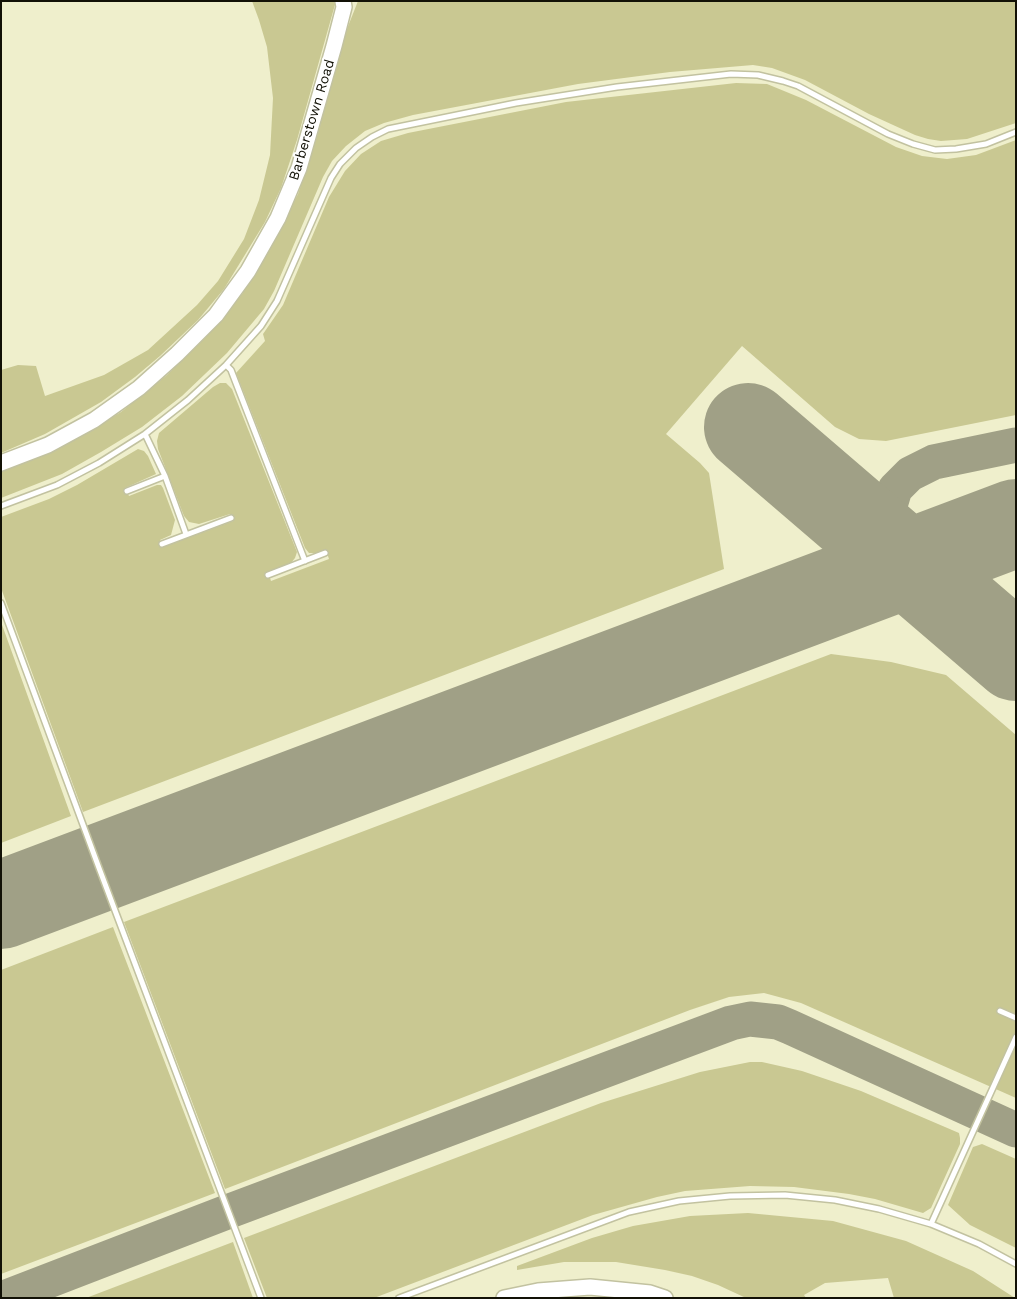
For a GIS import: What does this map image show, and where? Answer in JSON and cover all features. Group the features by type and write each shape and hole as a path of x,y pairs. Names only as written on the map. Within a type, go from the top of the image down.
{"main road":[{"name":"Barberstown Road","path":"1,463 48,445 94,420 139,388 178,354 216,315 252,264 278,218 299,168 334,46 344,3"},
{"path":"504,1298 538,1291 590,1287 650,1293 666,1298"}],"lane":[{"path":"1,506 58,485 99,463 145,434 188,400 226,365 261,326 276,301 331,178 340,164 356,148 388,129 516,103 617,87 731,74 758,75 798,86 888,134 935,150 956,150 986,144 1016,132"},
{"path":"226,365 231,370 305,561"},
{"path":"145,434 165,476 186,534"},
{"path":"127,491 165,476"},
{"path":"162,544 232,518"},
{"path":"268,575 325,553"},
{"path":"1,603 261,1298"},
{"path":"1000,1011 1016,1018"},
{"path":"931,1224 1016,1037"},
{"path":"400,1298 629,1212 679,1201 730,1196 785,1195 879,1208 931,1224 979,1244 1016,1264"}],"shaded area":[{"path":"252,1 336,1 297,140 281,188 265,222 224,289 198,320 160,356 101,402 45,434 1,453 1,370 18,365 36,366 45,396 104,375 148,350 197,305 218,281 244,239 259,200 270,155 273,98 267,47"},
{"path":"358,1 1016,1 1016,123 967,139 941,141 928,139 869,114 805,80 772,68 753,65 670,72 578,84 413,115 384,123 365,131 346,146 332,161 323,177 274,291 264,309 227,353 182,396 142,427 62,474 1,498 1,472 45,454 77,438 121,412 167,375 205,338 242,294 264,258 298,194 318,133 343,39"},
{"path":"736,83 767,84 806,100 896,147 922,156 947,159 976,155 1016,140 1016,415 886,441 859,439 835,427 742,346 666,434 709,473 724,569 83,812 1,588 1,517 49,499 77,485 138,449 144,451 148,456 156,474 125,488 129,496 157,485 161,485 163,488 175,520 171,535 160,540 163,547 233,521 230,514 199,524 189,522 184,516 158,449 157,441 159,433 213,387 220,383 226,383 232,389 297,552 291,563 268,572 271,581 329,559 326,550 309,553 305,548 236,373 265,341 263,334 283,305 329,197 345,171 361,154 381,141 408,133 566,102"},
{"path":"1,622 71,816 1,843"},
{"path":"831,654 891,662 946,675 1016,735 1016,1098 801,1003 764,993 729,997 690,1010 225,1189 124,922"},
{"path":"113,927 215,1193 1,1274 1,970"},
{"path":"750,1062 762,1062 802,1071 861,1091 959,1133 960,1144 931,1208 923,1213 875,1199 794,1187 750,1186 685,1191 593,1215 374,1298 267,1298 244,1238 601,1103 700,1072"},
{"path":"982,1144 1016,1159 1016,1248 970,1225 948,1205 973,1147"},
{"path":"748,1213 833,1221 906,1241 973,1271 1015,1298 894,1298 888,1278 825,1283 804,1295 806,1298 746,1298 692,1276 616,1262 564,1262 517,1270 517,1266 592,1238 633,1226 690,1216"},
{"path":"233,1242 253,1298 86,1298"}],"taxiway":[{"path":"899,557 888,526 889,509 895,489 910,474 934,462 1016,445"},
{"path":"4,1298 227,1212 731,1023 750,1019 778,1022 790,1027 1016,1130"}],"runway":[{"path":"748,427 1016,657"},
{"path":"1,905 1016,523"}]}
